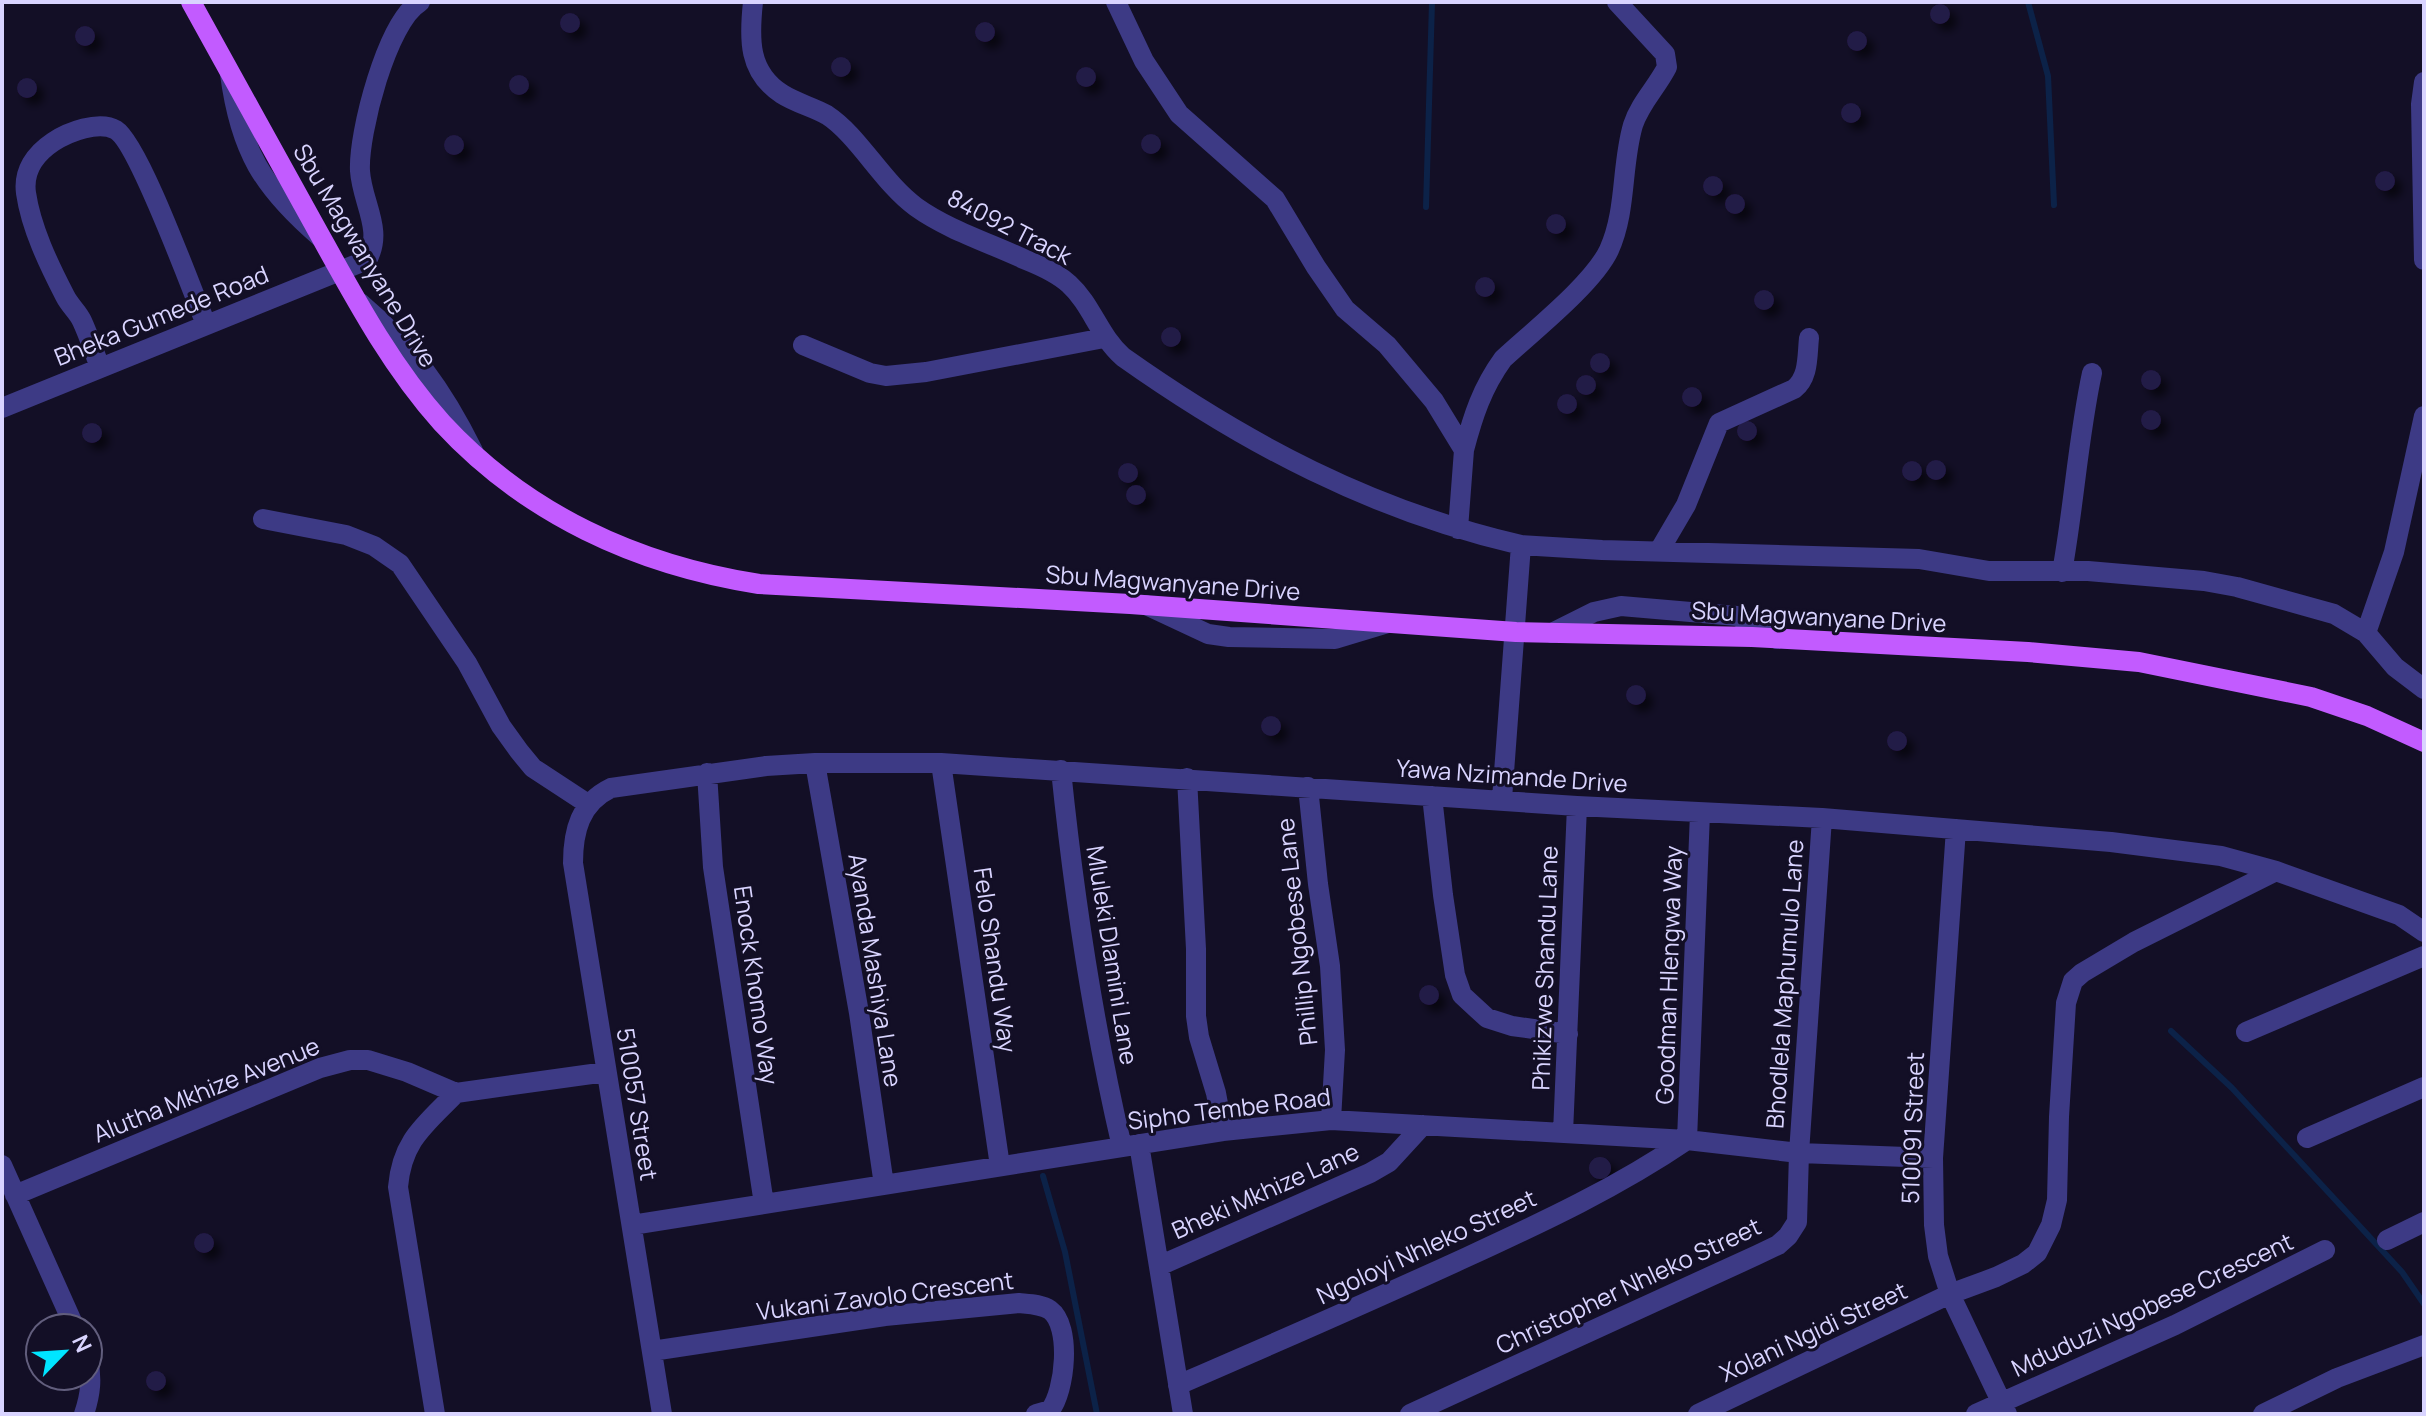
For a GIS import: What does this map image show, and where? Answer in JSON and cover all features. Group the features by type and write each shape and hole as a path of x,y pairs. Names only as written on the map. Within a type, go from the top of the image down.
{"main road":[{"name":"Sbu Magwanyane Drive","path":"191,2 357,300 411,385 441,422 475,455 550,513 587,533 663,563 710,576 759,584 1146,605 1516,632 1777,639 2028,652 2139,662 2311,697 2367,716 2424,742"}],"street":[{"name":"Bheka Gumede Road","path":"2,408 367,260 375,231 360,172 365,125 387,51 401,20 420,2"},
{"name":"84092 Track","path":"753,2 750,49 758,69 768,82 781,93 835,122 892,186 917,208 951,227 1050,271 1069,284 1085,303 1104,338 1144,372 1265,448 1372,499 1458,529 1521,545 1563,549 1919,559 1989,571 2144,575 2237,587 2334,614 2366,633 2395,667 2424,689"},
{"path":"1116,2 1144,61 1179,114 1275,199 1345,309 1387,345 1416,378 1464,450"},
{"path":"1458,529 1464,450 1477,403 1503,359 1596,271 1614,236 1621,213 1634,122 1642,104 1667,67 1665,54 1617,2"},
{"path":"2424,82 2421,163 2424,260"},
{"path":"100,367 84,324 66,298 44,250 26,191 26,175 31,164 41,151 59,138 92,127 106,126 117,130 126,140 148,184 206,324"},
{"path":"803,345 850,366 886,376 926,372 1104,338"},
{"path":"1659,551 1686,505 1719,423 1801,383 1805,376 1809,338"},
{"path":"2062,572 2092,373"},
{"path":"2366,633 2394,552 2424,416"},
{"path":"263,519 346,535 374,546 400,564 467,663 501,726 519,751 533,768 588,804"},
{"path":"1502,799 1521,545"},
{"path":"1552,633 1594,612 1621,606 1725,613 1748,621 1777,639"},
{"name":"Yawa Nzimande Drive","path":"588,804 611,788 707,773 815,763 941,763 1577,806 1822,818 2111,842 2221,856 2276,871 2399,915 2424,932"},
{"name":"Ayanda Mashiya Lane","path":"815,763 859,1013 884,1185"},
{"name":"Felo Shandu Way","path":"941,763 1000,1166"},
{"name":"Mluleki Dlamini Lane","path":"1061,770 1071,873 1100,1051 1130,1146 1159,1266 1183,1414"},
{"name":"Enock Khomo Way","path":"707,773 713,867 764,1204"},
{"path":"1187,778 1196,949 1196,1016 1223,1131"},
{"name":"Phillip Ngobese Lane","path":"1308,787 1330,966 1335,1050 1331,1120"},
{"path":"1432,796 1447,922 1455,975 1462,995 1487,1018 1512,1026 1568,1034"},
{"name":"510057 Street","path":"588,804 578,821 573,839 573,863 662,1414"},
{"name":"Phikizwe Shandu Lane","path":"1563,1133 1577,806"},
{"name":"Goodman Hlengwa Way","path":"1687,1140 1700,813"},
{"name":"Bhodlela Maphumulo Lane","path":"1799,1153 1822,818"},
{"name":"510091 Street","path":"1956,829 1933,1158 1934,1225 1938,1256 1950,1294 2004,1409"},
{"name":"Xolani Ngidi Street","path":"1698,1414 1950,1294 1996,1277 2023,1264 2037,1253 2051,1225 2057,1200 2066,1003 2073,981 2134,942 2276,871"},
{"path":"2246,1032 2424,956"},
{"name":"Alutha Mkhize Avenue","path":"15,1195 320,1068 350,1060 388,1065 456,1093"},
{"path":"435,1414 398,1187 404,1151 416,1134 456,1093 606,1072"},
{"path":"2307,1138 2424,1087"},
{"name":"Sipho Tembe Road","path":"632,1225 1223,1131 1331,1120 1687,1140 1799,1153 1933,1158"},
{"name":"Bheki Mkhize Lane","path":"1159,1266 1370,1173 1389,1162 1423,1125"},
{"name":"Ngoloyi Nhleko Street","path":"1178,1385 1537,1225 1616,1185 1687,1140"},
{"name":"Christopher Nhleko Street","path":"1410,1414 1778,1245 1797,1222 1799,1153"},
{"path":"2,1165 68,1312"},
{"path":"2387,1240 2424,1222"},
{"name":"Mduduzi Ngobese Crescent","path":"1976,1414 2004,1409 2325,1250"},
{"name":"Vukani Zavolo Crescent","path":"652,1351 885,1316 1019,1303 1036,1305 1050,1310 1057,1319 1064,1346 1061,1391 1050,1410 1036,1414"},
{"path":"2263,1414 2337,1378 2424,1345"},
{"path":"84,1414 89,1392"}],"building":[{"path":"1936,4 1944,4 1950,14 1944,24 1936,24 1930,18 1930,10"},
{"path":"566,13 574,13 580,23 574,33 566,33 560,27 560,19"},
{"path":"981,22 989,22 995,32 989,42 981,42 975,36 975,28"},
{"path":"81,26 89,26 95,36 89,46 81,46 75,40 75,32"},
{"path":"1853,31 1861,31 1867,41 1861,51 1853,51 1847,45 1847,37"},
{"path":"837,57 845,57 851,67 845,77 837,77 831,71 831,63"},
{"path":"1082,67 1090,67 1096,77 1090,87 1082,87 1076,81 1076,73"},
{"path":"515,75 523,75 529,85 523,95 515,95 509,89 509,81"},
{"path":"23,78 31,78 37,88 31,98 23,98 17,92 17,84"},
{"path":"1847,103 1855,103 1861,113 1855,123 1847,123 1841,117 1841,109"},
{"path":"1147,134 1155,134 1161,144 1155,154 1147,154 1141,148 1141,140"},
{"path":"450,135 458,135 464,145 458,155 450,155 444,149 444,141"},
{"path":"2381,171 2389,171 2395,181 2389,191 2381,191 2375,185 2375,177"},
{"path":"1709,176 1717,176 1723,186 1717,196 1709,196 1703,190 1703,182"},
{"path":"1731,194 1739,194 1745,204 1739,214 1731,214 1725,208 1725,200"},
{"path":"1552,214 1560,214 1566,224 1560,234 1552,234 1546,228 1546,220"},
{"path":"1481,277 1489,277 1495,287 1489,297 1481,297 1475,291 1475,283"},
{"path":"1760,290 1768,290 1774,300 1768,310 1760,310 1754,304 1754,296"},
{"path":"1167,327 1175,327 1181,337 1175,347 1167,347 1161,341 1161,333"},
{"path":"1596,353 1604,353 1610,363 1604,373 1596,373 1590,367 1590,359"},
{"path":"2147,370 2155,370 2161,380 2155,390 2147,390 2141,384 2141,376"},
{"path":"1582,375 1590,375 1596,385 1590,395 1582,395 1576,389 1576,381"},
{"path":"1688,387 1696,387 1702,397 1696,407 1688,407 1682,401 1682,393"},
{"path":"1563,394 1571,394 1577,404 1571,414 1563,414 1557,408 1557,400"},
{"path":"2147,410 2155,410 2161,420 2155,430 2147,430 2141,424 2141,416"},
{"path":"1743,421 1751,421 1757,431 1751,441 1743,441 1737,435 1737,427"},
{"path":"88,423 96,423 102,433 96,443 88,443 82,437 82,429"},
{"path":"1932,460 1940,460 1946,470 1940,480 1932,480 1926,474 1926,466"},
{"path":"1908,461 1916,461 1922,471 1916,481 1908,481 1902,475 1902,467"},
{"path":"1124,463 1132,463 1138,473 1132,483 1124,483 1118,477 1118,469"},
{"path":"1132,485 1140,485 1146,495 1140,505 1132,505 1126,499 1126,491"},
{"path":"1632,685 1640,685 1646,695 1640,705 1632,705 1626,699 1626,691"},
{"path":"1267,716 1275,716 1281,726 1275,736 1267,736 1261,730 1261,722"},
{"path":"1893,731 1901,731 1907,741 1901,751 1893,751 1887,745 1887,737"},
{"path":"1425,985 1433,985 1439,995 1433,1005 1425,1005 1419,999 1419,991"},
{"path":"1600,1157 1611,1168 1600,1179 1589,1168"},
{"path":"200,1233 208,1233 214,1243 208,1253 200,1253 194,1247 194,1239"},
{"path":"152,1371 160,1371 166,1381 160,1391 152,1391 146,1385 146,1377"}],"waterway":[{"path":"1426,207 1432,2"},
{"path":"2028,2 2048,76 2054,205"},
{"path":"2171,1031 2232,1088 2402,1272 2424,1304"},
{"path":"1043,1176 1065,1252 1097,1414"}]}
